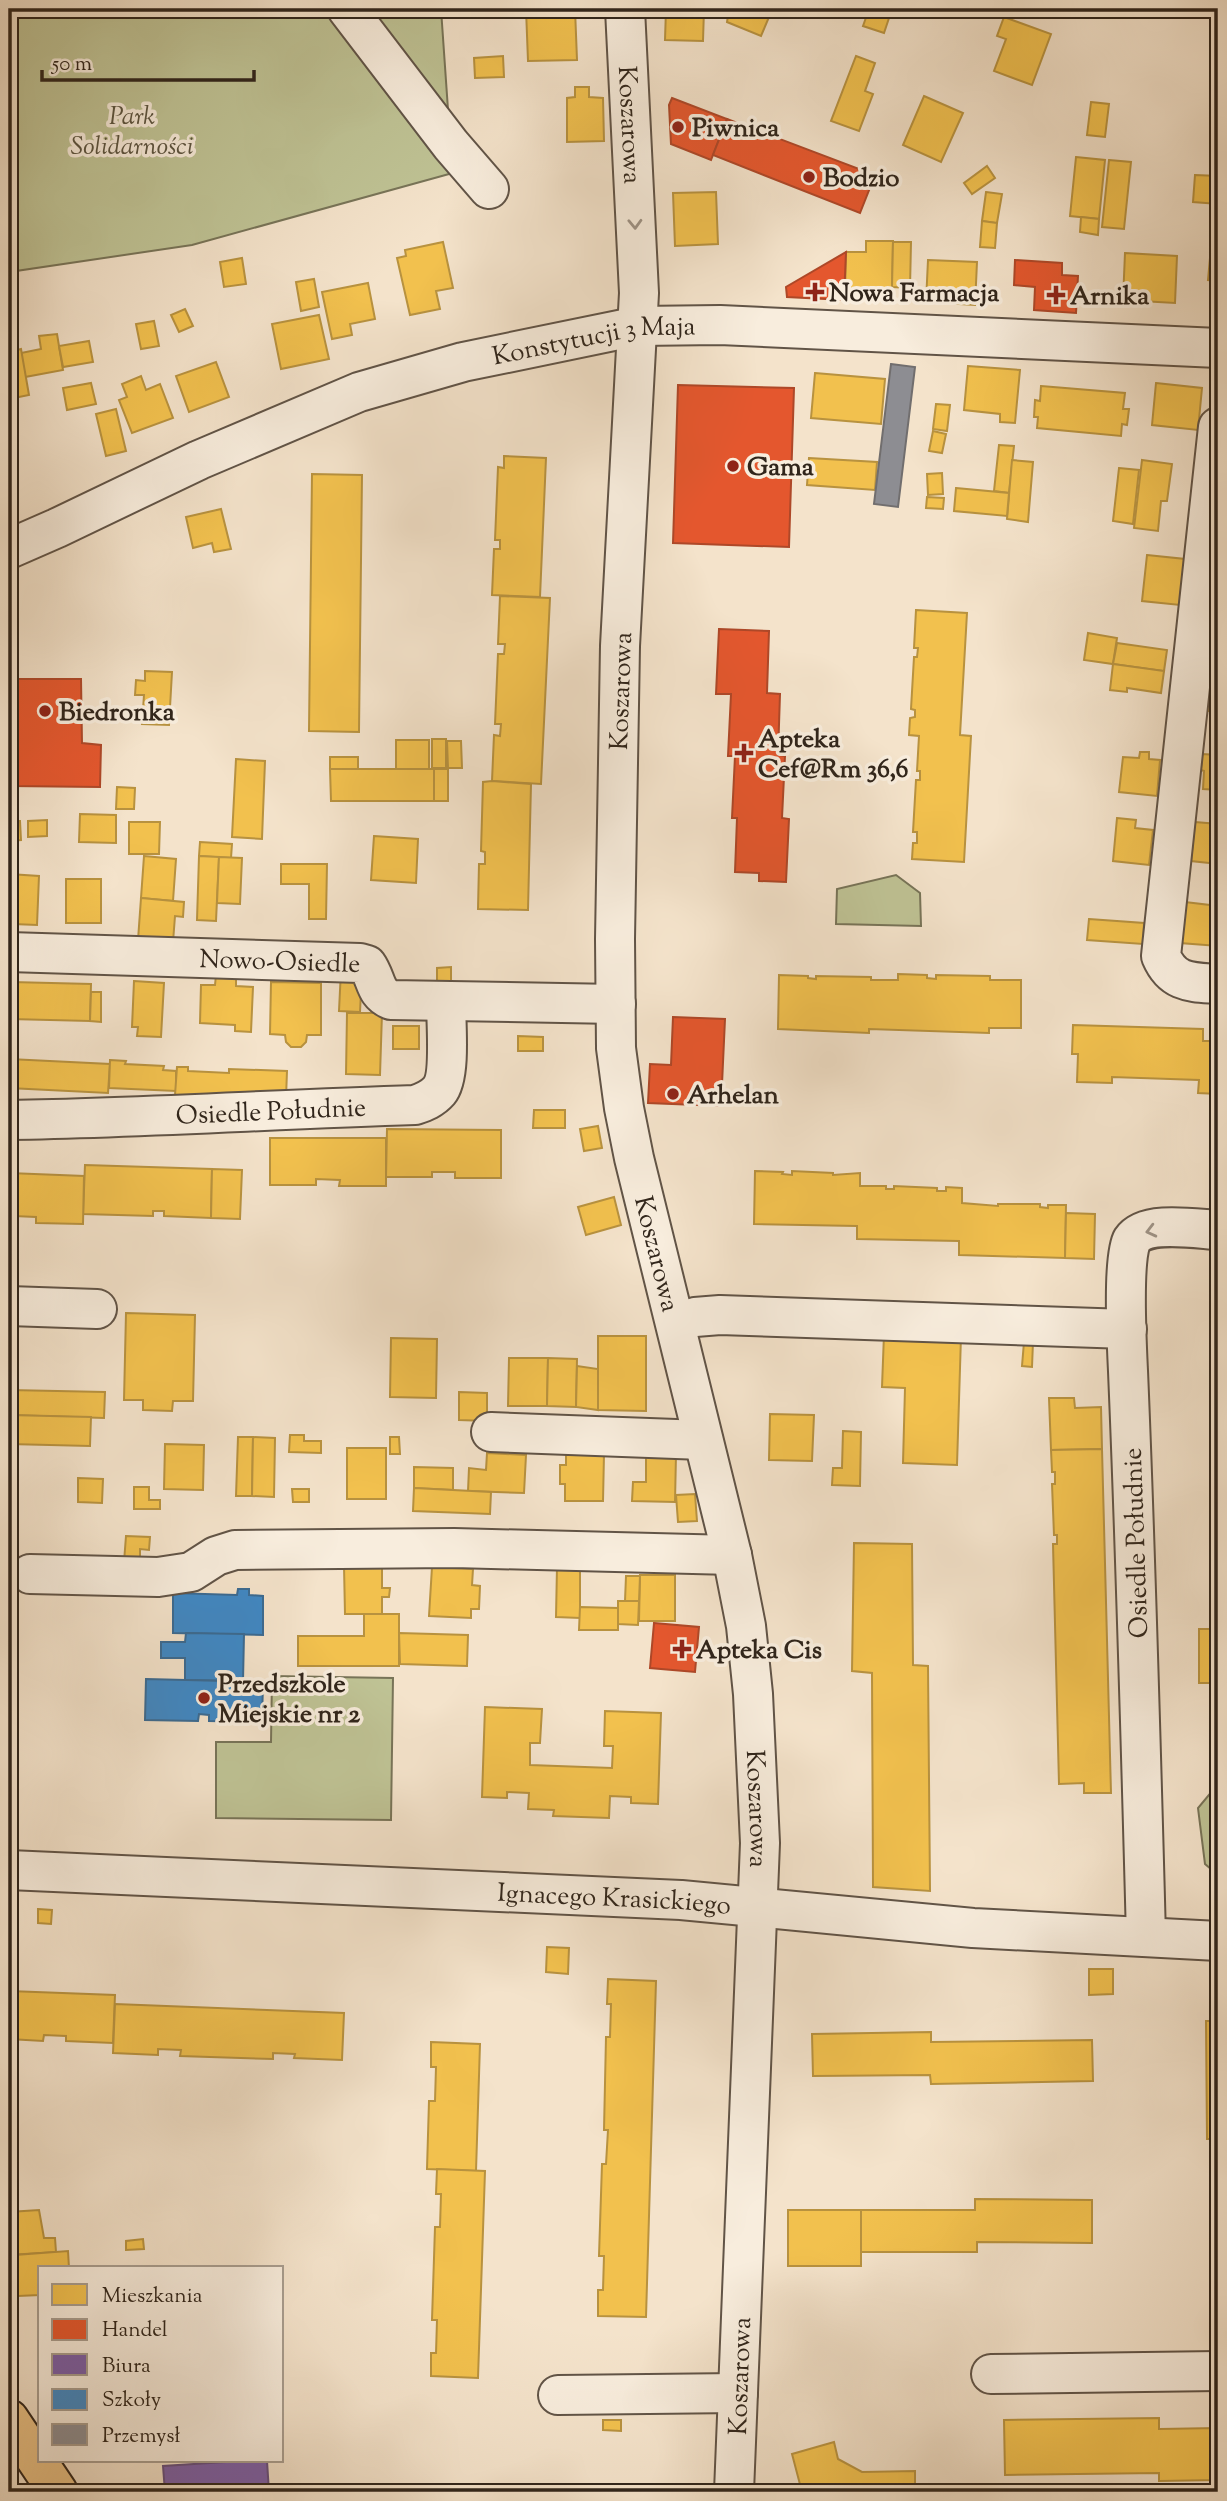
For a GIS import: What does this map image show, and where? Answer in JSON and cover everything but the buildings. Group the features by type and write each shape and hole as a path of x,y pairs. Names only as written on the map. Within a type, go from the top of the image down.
{"main road":[{"path":"9,2419 58,2492"}],"street":[{"path":"347,9 451,145 489,189"},
{"name":"Koszarowa","path":"625,9 639,293 620,646 615,925 616,1048 624,1108 732,1555 746,1626 753,1694 760,1843 734,2492"},
{"name":"Konstytucji 3 Maja","path":"9,549 200,460 359,392 463,362 638,326 747,326 1218,348"},
{"path":"1218,428 1161,943 1161,956 1174,975 1187,982 1218,984"},
{"name":"Nowo-Osiedle","path":"9,952 360,963 368,965 376,987 383,997 391,1000 616,1004"},
{"name":"Osiedle Południe","path":"9,1120 415,1105 430,1100 441,1089 445,1075 446,1002"},
{"name":"Osiedle Południe","path":"1146,1937 1138,1611 1127,1329 1128,1255 1131,1242 1138,1234 1149,1230 1166,1227 1218,1230"},
{"path":"9,1306 97,1309"},
{"path":"676,1322 720,1315 1127,1329"},
{"path":"491,1432 703,1440"},
{"path":"30,1574 158,1577 191,1572 216,1556 235,1550 454,1548 732,1555"},
{"name":"Ignacego Krasickiego","path":"9,1870 668,1899 757,1905 972,1928 1218,1941"},
{"path":"991,2374 1218,2371"},
{"path":"558,2395 738,2393"}],"green space":[{"name":"Park Solidarności","path":"9,9 441,9 449,124 489,163 192,245 9,272"},
{"path":"896,875 920,893 921,926 836,924 837,889"},
{"path":"272,1676 393,1678 391,1820 216,1818 216,1742 271,1742"},
{"path":"1218,1784 1218,1875 1205,1864 1198,1808"}],"place":[{"name":"Piwnica","path":"678,127"},
{"name":"Bodzio","path":"809,177"},
{"name":"Nowa Farmacja","path":"815,292"},
{"name":"Arnika","path":"1056,295"},
{"name":"Gama","path":"733,466"},
{"name":"Biedronka","path":"45,711"},
{"name":"Apteka Cef@Rm 36,6","path":"744,753"},
{"name":"Arhelan","path":"673,1094"},
{"name":"Apteka Cis","path":"682,1649"},
{"name":"Przedszkole Miejskie nr 2","path":"204,1698"}]}
